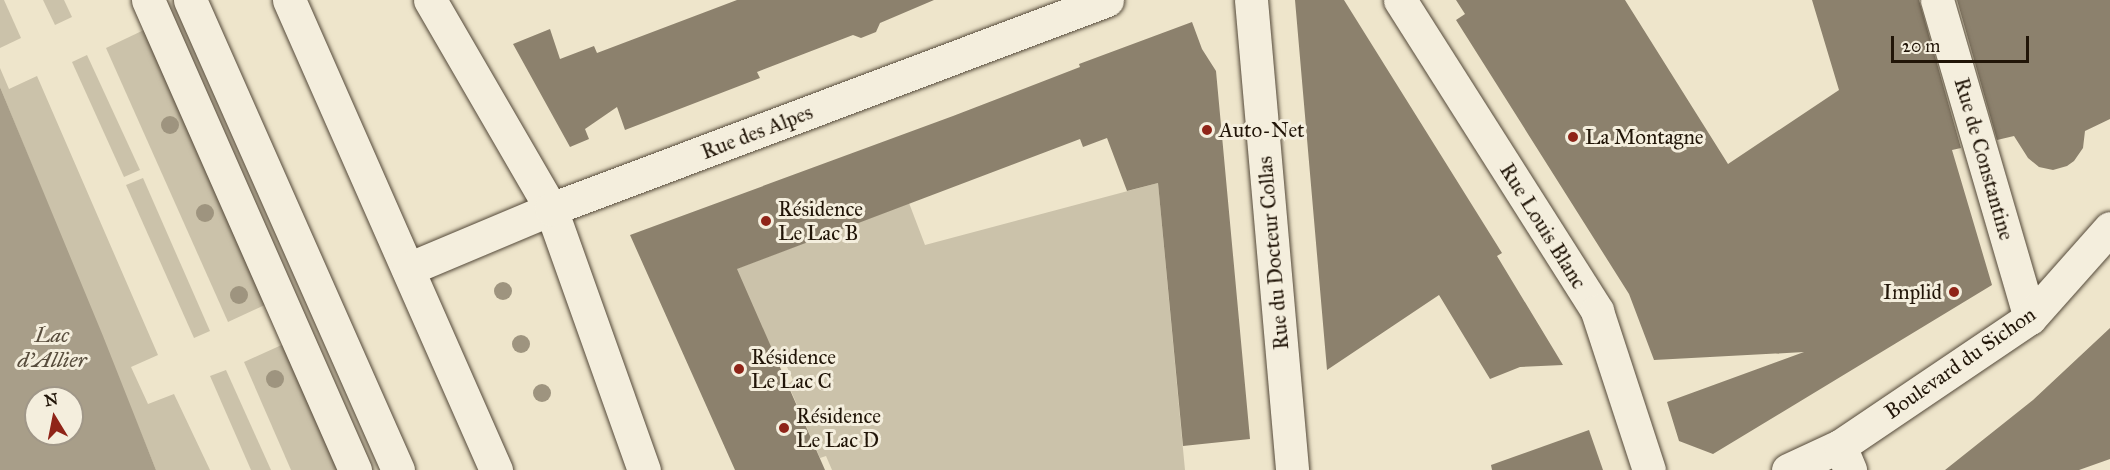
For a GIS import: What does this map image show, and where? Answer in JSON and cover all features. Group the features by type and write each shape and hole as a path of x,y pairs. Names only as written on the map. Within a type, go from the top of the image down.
{"street":[{"path":"148,0 355,470"},
{"path":"190,0 398,470"},
{"path":"289,0 496,470"},
{"path":"430,0 551,209 644,470"},
{"name":"Rue des Alpes","path":"408,269 551,209 1107,0"},
{"name":"Rue du Docteur Collas","path":"1251,0 1292,470"},
{"name":"Rue Louis Blanc","path":"1400,0 1597,311 1649,470"},
{"name":"Rue de Constantine","path":"1937,0 2030,318"},
{"name":"Boulevard du Sichon","path":"1788,470 1845,458 2030,318 2110,228"}],"shaded area":[{"path":"0,0 4,0 21,38 0,48"},
{"path":"43,0 64,0 72,17 55,25"},
{"path":"146,29 269,303 228,322 106,48"},
{"path":"87,55 140,170 124,177 72,62"},
{"path":"0,68 9,89 37,76 158,355 131,367 148,404 174,394 210,470 156,470 0,87"},
{"path":"143,178 210,331 194,338 126,185"},
{"path":"1158,183 1185,470 832,470 826,456 820,458 788,384 793,380 782,356 775,358 736,269 909,203 925,245"},
{"path":"286,343 342,470 291,470 244,362"},
{"path":"226,370 271,470 251,470 210,376"}],"water":[{"name":"Lac d'Allier","path":"0,87 103,336 156,470 0,470"}],"building":[{"path":"737,0 934,0 880,23 876,32 861,38 853,35 757,72 760,78 625,130 617,107 585,129 589,139 570,147 513,44 550,29 560,59 594,46 597,53"},
{"path":"1295,0 1344,0 1502,253 1497,256 1563,365 1520,367 1490,379 1439,295 1327,370"},
{"path":"1456,0 1625,0 1728,164 1839,90 1812,0 1919,0 1961,148 1952,150 1992,285 1713,454 1679,441 1667,402 1804,352 1654,360 1629,294 1456,20 1465,14"},
{"path":"1957,0 2110,0 2110,119 2085,131 2083,148 2074,161 2067,166 2053,170 2039,167 2028,158 2014,136 1997,140"},
{"path":"1192,22 1202,49 1216,71 1250,439 1183,446 1158,183 1127,191 1107,138 1083,147 1080,139 737,269 825,470 735,470 630,235 953,116 1080,67 1079,64"},
{"path":"2110,328 2110,459 2079,470 1945,470 2033,400"},
{"path":"1589,430 1603,470 1492,470 1491,465"}],"place":[{"name":"Auto-Net","path":"1207,130"},
{"name":"La Montagne","path":"1573,137"},
{"name":"Résidence Le Lac B","path":"766,221"},
{"name":"Implid","path":"1954,292"},
{"name":"Résidence Le Lac C","path":"739,369"},
{"name":"Résidence Le Lac D","path":"784,428"}]}
